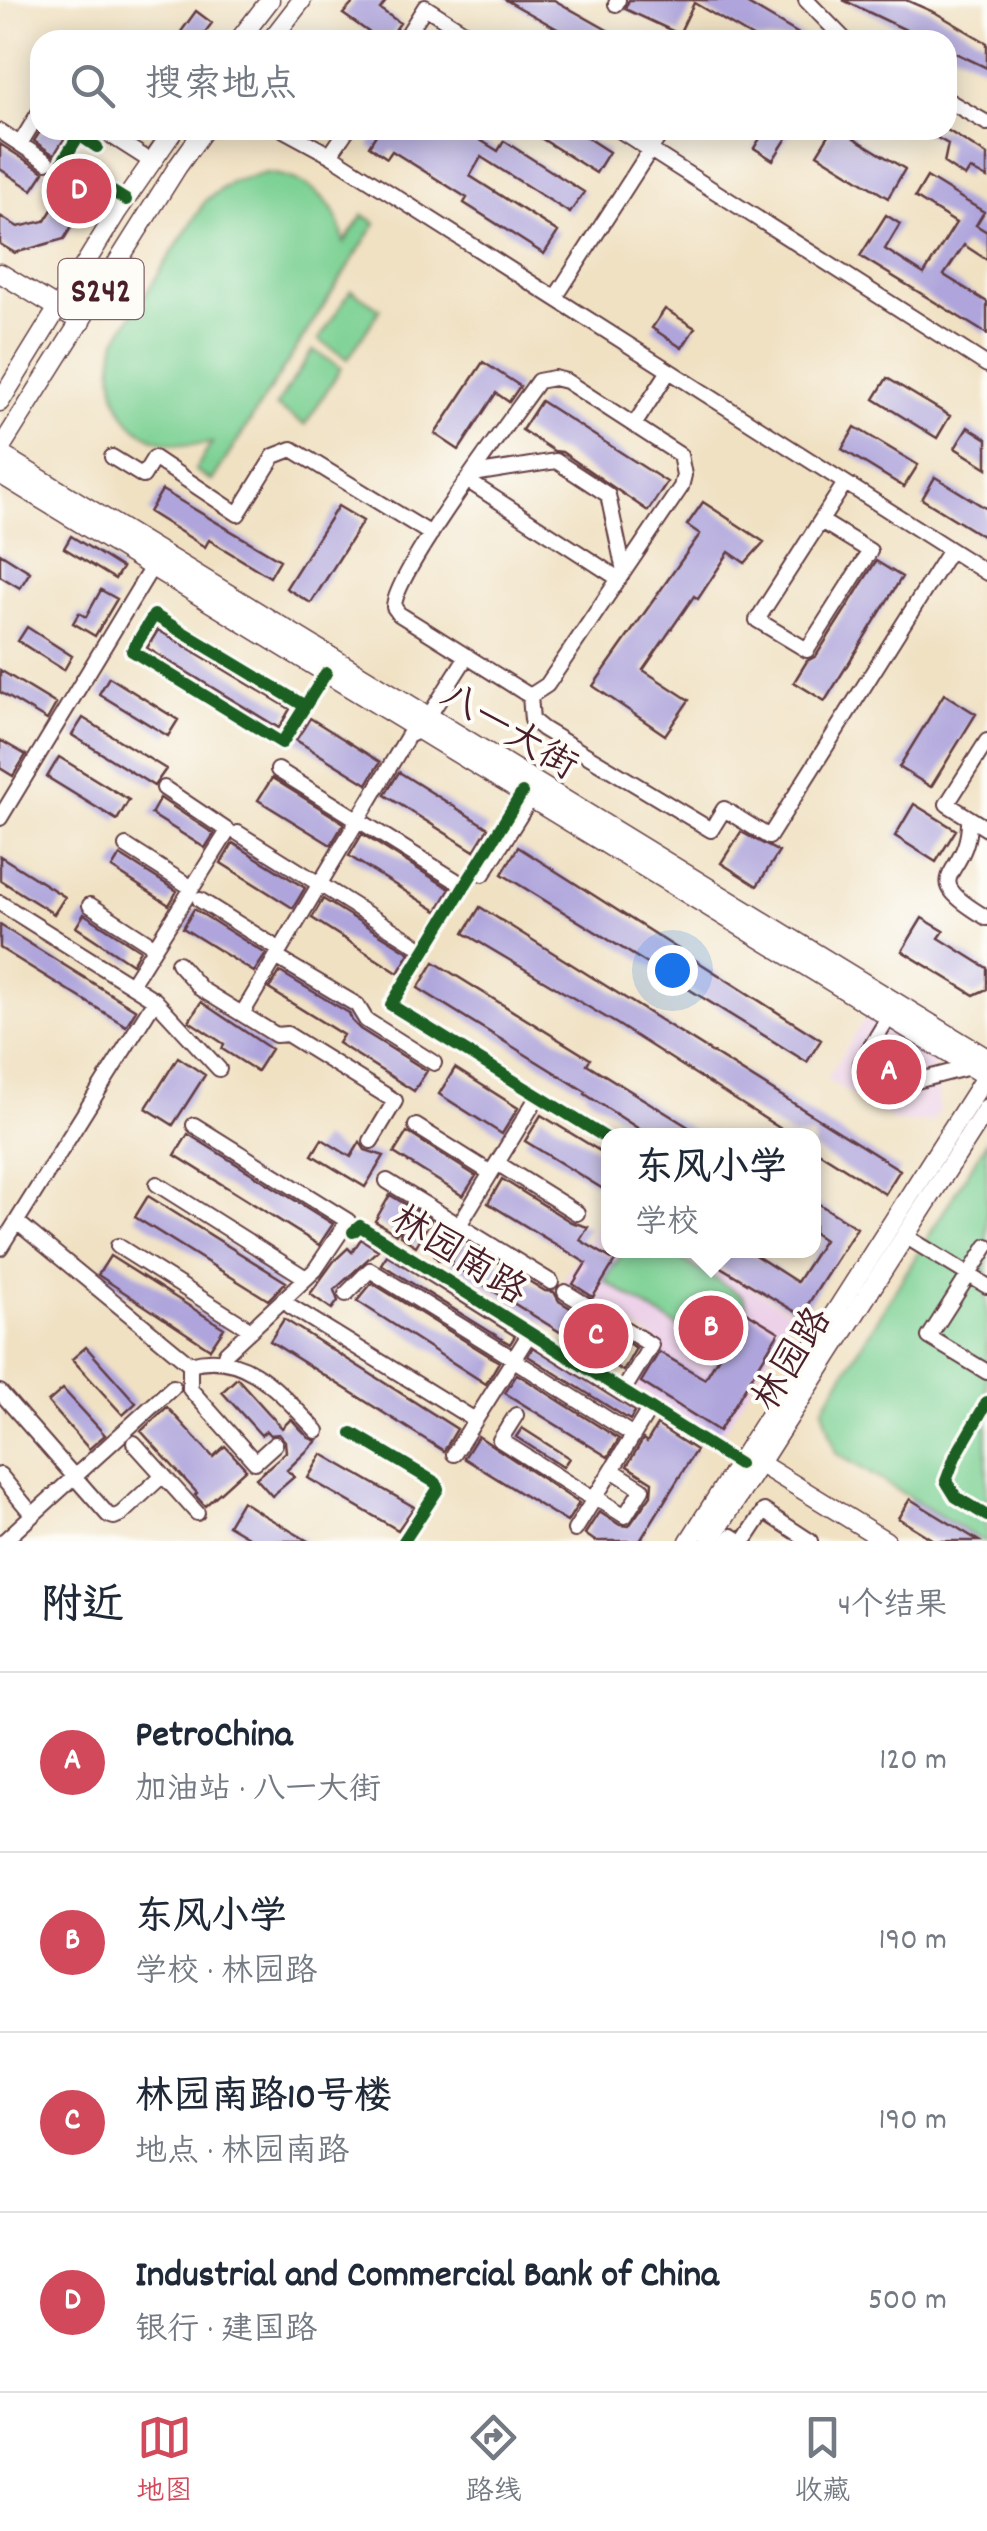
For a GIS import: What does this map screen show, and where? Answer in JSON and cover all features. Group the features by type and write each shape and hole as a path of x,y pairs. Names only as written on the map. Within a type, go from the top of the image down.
{"main road":[{"path":"248,30 270,0"},
{"path":"279,30 302,0"},
{"name":"S242","path":"0,402 167,140"},
{"name":"S242","path":"0,452 197,140"},
{"path":"0,273 81,322"},
{"name":"八一大街","path":"0,452 326,673 424,724 526,795 893,1010"},
{"name":"八一大街","path":"0,474 157,560 983,1067"},
{"name":"林园路","path":"698,1540 983,1067"},
{"name":"林园路","path":"748,1461 906,1236 987,1108"},
{"path":"748,1461 873,1538"}],"street":[{"path":"806,0 834,30"},
{"path":"410,30 425,7 461,30"},
{"path":"957,106 987,123"},
{"path":"20,144 30,128"},
{"path":"0,131 47,162"},
{"path":"76,140 62,160 126,200"},
{"path":"87,140 98,147"},
{"path":"118,140 152,162"},
{"path":"302,140 987,574"},
{"path":"330,155 340,140"},
{"path":"634,140 987,364"},
{"path":"555,298 656,140"},
{"path":"634,424 669,371"},
{"path":"546,378 566,382 680,456 684,475 681,487 547,686 530,696 399,614 394,606 396,590 431,534 538,381 546,378"},
{"path":"112,458 143,476 154,458 238,514 274,456 292,449 431,534"},
{"path":"471,478 556,461 608,495 622,575"},
{"path":"471,478 622,575"},
{"path":"820,521 870,550 807,650 757,620 820,521 845,483"},
{"path":"530,696 532,720 543,729 711,830 724,808 769,837 950,550"},
{"path":"0,818 157,560"},
{"path":"305,706 154,614 132,651 282,743 326,673"},
{"path":"242,1014 408,736 424,724 467,656"},
{"path":"987,741 947,804 987,829"},
{"path":"278,770 455,880"},
{"path":"131,984 196,894 228,831 164,788"},
{"path":"435,952 526,795"},
{"path":"526,795 391,1005 601,1135"},
{"path":"969,818 967,848 948,878 948,888 954,898 987,918"},
{"path":"238,833 416,944"},
{"path":"126,846 357,1005 366,1020 434,1064"},
{"path":"0,903 155,1000 219,1069"},
{"path":"90,905 155,947"},
{"path":"178,963 201,989 276,1034 288,1034 395,1101 371,1140"},
{"path":"0,1248 155,1000"},
{"path":"893,1010 861,1063 897,1086 983,1067"},
{"path":"442,1253 538,1096"},
{"path":"194,1125 348,1221 306,1278 226,1353 224,1360"},
{"path":"416,1126 577,1213"},
{"path":"386,1181 551,1282"},
{"path":"156,1184 306,1278"},
{"path":"16,1222 190,1364 224,1360 264,1379 317,1431"},
{"name":"林园南路","path":"353,1232 360,1226 623,1392 748,1461"},
{"path":"906,1236 987,1286"},
{"path":"118,1246 251,1330"},
{"path":"987,1246 930,1337 987,1372"},
{"path":"346,1294 370,1270 633,1435"},
{"path":"565,1292 651,1346 623,1392"},
{"path":"290,1306 474,1420"},
{"path":"454,1454 516,1361 530,1333"},
{"path":"190,1364 190,1389 255,1462 275,1444"},
{"path":"4,1541 173,1388"},
{"path":"0,1392 102,1510 114,1517 163,1475"},
{"path":"987,1402 955,1457 946,1481 956,1497 987,1516"},
{"path":"574,1530 650,1408"},
{"path":"516,1415 500,1440 625,1516 642,1489 612,1470"},
{"path":"352,1433 436,1484 438,1489 430,1506 404,1541"},
{"path":"134,1443 197,1514"},
{"path":"0,1475 32,1514"},
{"path":"728,1541 732,1536 744,1539 764,1511 810,1541"}],"shaded area":[{"path":"870,1011 932,1050 940,1111 931,1122 896,1122 827,1079"},
{"path":"601,1218 601,1258 702,1258 794,1314 719,1440 631,1386 657,1341 562,1282"}],"green space":[{"path":"266,173 295,180 318,194 335,215 344,243 363,215 376,223 212,481 195,470 212,443 187,445 146,435 120,407 114,388 116,340 206,200 232,182"},
{"path":"351,290 380,309 348,359 319,340"},
{"path":"313,350 341,368 305,425 276,406"},
{"path":"987,1141 987,1541 982,1541 836,1453 823,1408"},
{"path":"619,1258 680,1258 743,1296 747,1308 724,1342 704,1343 605,1281"}],"building":[{"path":"356,0 387,0 380,9 400,23 395,30 366,30 343,14"},
{"path":"506,0 554,0 607,30 559,30"},
{"path":"629,0 741,0 792,30 741,30 694,3 681,30 670,30 625,9"},
{"path":"843,0 906,0 936,13 987,43 987,68 957,54 957,30 906,30"},
{"path":"196,11 212,23 207,30 182,30"},
{"path":"957,136 987,155 987,178 970,169 965,177 944,163 948,144 941,140 957,140"},
{"path":"35,140 64,140 54,155"},
{"path":"373,140 480,140 498,151 504,141 584,192 570,213 481,157 470,176 558,232 544,254 464,203 467,198 392,151 387,158 369,146"},
{"path":"544,140 590,140 609,152 596,173"},
{"path":"759,140 786,140 773,160 754,148"},
{"path":"826,140 857,140 905,169 888,198 817,154"},
{"path":"0,144 44,172 32,190 0,169"},
{"path":"927,177 984,212 976,225 987,232 987,260 964,245 944,275 987,302 987,334 860,256 886,215 900,224 885,249 924,274 956,223 915,197"},
{"path":"71,179 93,192 64,239 15,253 0,244 0,216 18,227 45,221"},
{"path":"665,309 695,328 682,348 652,328"},
{"path":"483,362 520,386 509,402 496,393 459,450 435,434"},
{"path":"887,378 950,416 937,438 874,399"},
{"path":"541,401 667,482 648,511 562,452 522,430"},
{"path":"855,427 918,465 904,487 842,449"},
{"path":"968,427 987,439 987,468 955,448"},
{"path":"935,477 987,509 987,539 922,499"},
{"path":"162,490 280,560 270,577 209,540 205,547 149,512"},
{"path":"703,502 764,542 745,563 729,552 643,670 689,700 665,735 593,686 700,534 687,525"},
{"path":"338,506 363,521 311,603 286,588"},
{"path":"71,536 122,568 115,579 64,548"},
{"path":"0,553 30,572 20,588 0,576"},
{"path":"876,561 902,577 825,701 794,682 807,661 816,656"},
{"path":"101,590 117,599 95,636 73,623 79,613 86,617"},
{"path":"27,627 72,656 64,670 18,641"},
{"path":"158,630 290,709 279,728 147,648"},
{"path":"0,670 56,704 47,720 0,692"},
{"path":"109,677 178,720 168,736 99,694"},
{"path":"944,694 976,714 931,787 899,767"},
{"path":"83,718 166,769 154,786 72,735"},
{"path":"310,718 380,762 367,784 296,740"},
{"path":"0,740 26,755 13,776 0,768"},
{"path":"59,757 129,800 117,820 47,777"},
{"path":"399,772 488,828 474,851 385,795"},
{"path":"272,778 344,823 331,845 258,800"},
{"path":"160,798 214,834 205,848 151,814"},
{"path":"914,804 956,830 936,862 895,836"},
{"path":"741,832 779,852 757,886 721,863"},
{"path":"362,834 450,889 437,911 349,856"},
{"path":"233,843 305,888 293,908 221,863"},
{"path":"518,847 821,1040 807,1062 502,874"},
{"path":"120,855 177,891 169,905 112,868"},
{"path":"0,856 65,897 54,914 0,880"},
{"path":"323,899 410,953 398,973 312,918"},
{"path":"480,907 900,1170 885,1194 821,1153 821,1128 780,1128 617,1024 464,933"},
{"path":"194,909 266,954 254,972 183,928"},
{"path":"84,914 140,950 132,964 76,927"},
{"path":"922,918 944,931 939,938 987,968 987,989 974,995 902,951"},
{"path":"0,925 136,1010 126,1026 0,948"},
{"path":"434,962 590,1059 587,1064 690,1128 638,1128 418,988"},
{"path":"280,972 349,1013 360,1029 427,1071 414,1091 338,1043 343,1035 269,989"},
{"path":"201,1002 271,1049 257,1071 222,1049 224,1044 189,1021"},
{"path":"178,1057 205,1075 173,1125 146,1108"},
{"path":"455,1068 518,1108 502,1134 439,1094"},
{"path":"541,1115 601,1152 601,1188 525,1141"},
{"path":"407,1132 476,1176 463,1196 394,1153"},
{"path":"188,1134 333,1224 319,1245 175,1155"},
{"path":"322,1139 351,1157 360,1142 365,1150 384,1156 365,1187 312,1155"},
{"path":"502,1179 571,1222 588,1227 580,1240 601,1253 601,1258 615,1261 593,1297 573,1284 586,1263 488,1203"},
{"path":"390,1195 431,1220 416,1246 400,1236 402,1228 396,1234 375,1221"},
{"path":"148,1196 286,1282 268,1300 135,1217"},
{"path":"821,1205 857,1228 801,1315 705,1258 760,1258 797,1282 812,1258 821,1258"},
{"path":"361,1239 378,1250 334,1290 338,1301 332,1309 310,1294 334,1261 348,1248 352,1252"},
{"path":"464,1241 545,1291 554,1292 559,1301 636,1348 623,1371 450,1264"},
{"path":"387,1255 515,1336 510,1344 381,1264"},
{"path":"110,1256 224,1328 210,1349 98,1275"},
{"path":"372,1283 499,1362 486,1384 357,1301"},
{"path":"746,1312 779,1332 719,1431 641,1382 659,1352 705,1379"},
{"path":"284,1319 457,1429 444,1451 270,1341"},
{"path":"86,1347 136,1403 123,1415 72,1359"},
{"path":"533,1347 635,1411 630,1420 528,1356"},
{"path":"517,1374 619,1439 608,1457 505,1393"},
{"path":"237,1378 282,1428 291,1419 317,1441 287,1470 294,1477 272,1496 256,1478 286,1452 285,1441 279,1434 266,1431 261,1435 222,1392"},
{"path":"63,1389 105,1435 89,1449 48,1402"},
{"path":"167,1407 213,1457 225,1446 246,1469 205,1506 141,1431"},
{"path":"657,1425 696,1450 640,1541 595,1541 585,1534 599,1512 629,1526 651,1495 652,1482 627,1466 643,1439 647,1442"},
{"path":"522,1428 569,1458 563,1467 516,1437"},
{"path":"478,1436 579,1503 567,1522 464,1458"},
{"path":"322,1454 414,1507 398,1530 308,1478"},
{"path":"910,1499 979,1541 935,1541 898,1518"},
{"path":"242,1501 308,1541 255,1541 228,1525"}],"cycle path":[{"path":"76,140 63,161 126,200"},
{"path":"86,140 97,147"},
{"path":"305,706 154,615 132,651 282,743 326,673"},
{"path":"522,793 391,1005 601,1135"},
{"path":"353,1232 360,1226 739,1464"},
{"path":"987,1402 955,1457 946,1481 956,1497 987,1516"},
{"path":"352,1433 436,1483 438,1489 404,1541"}],"place":[{"name":"Industrial and Commercial Bank of China","path":"79,191"},
{"name":"PetroChina","path":"889,1072"},
{"name":"东风小学","path":"711,1328"},
{"name":"林园南路10号楼","path":"596,1336"}]}
